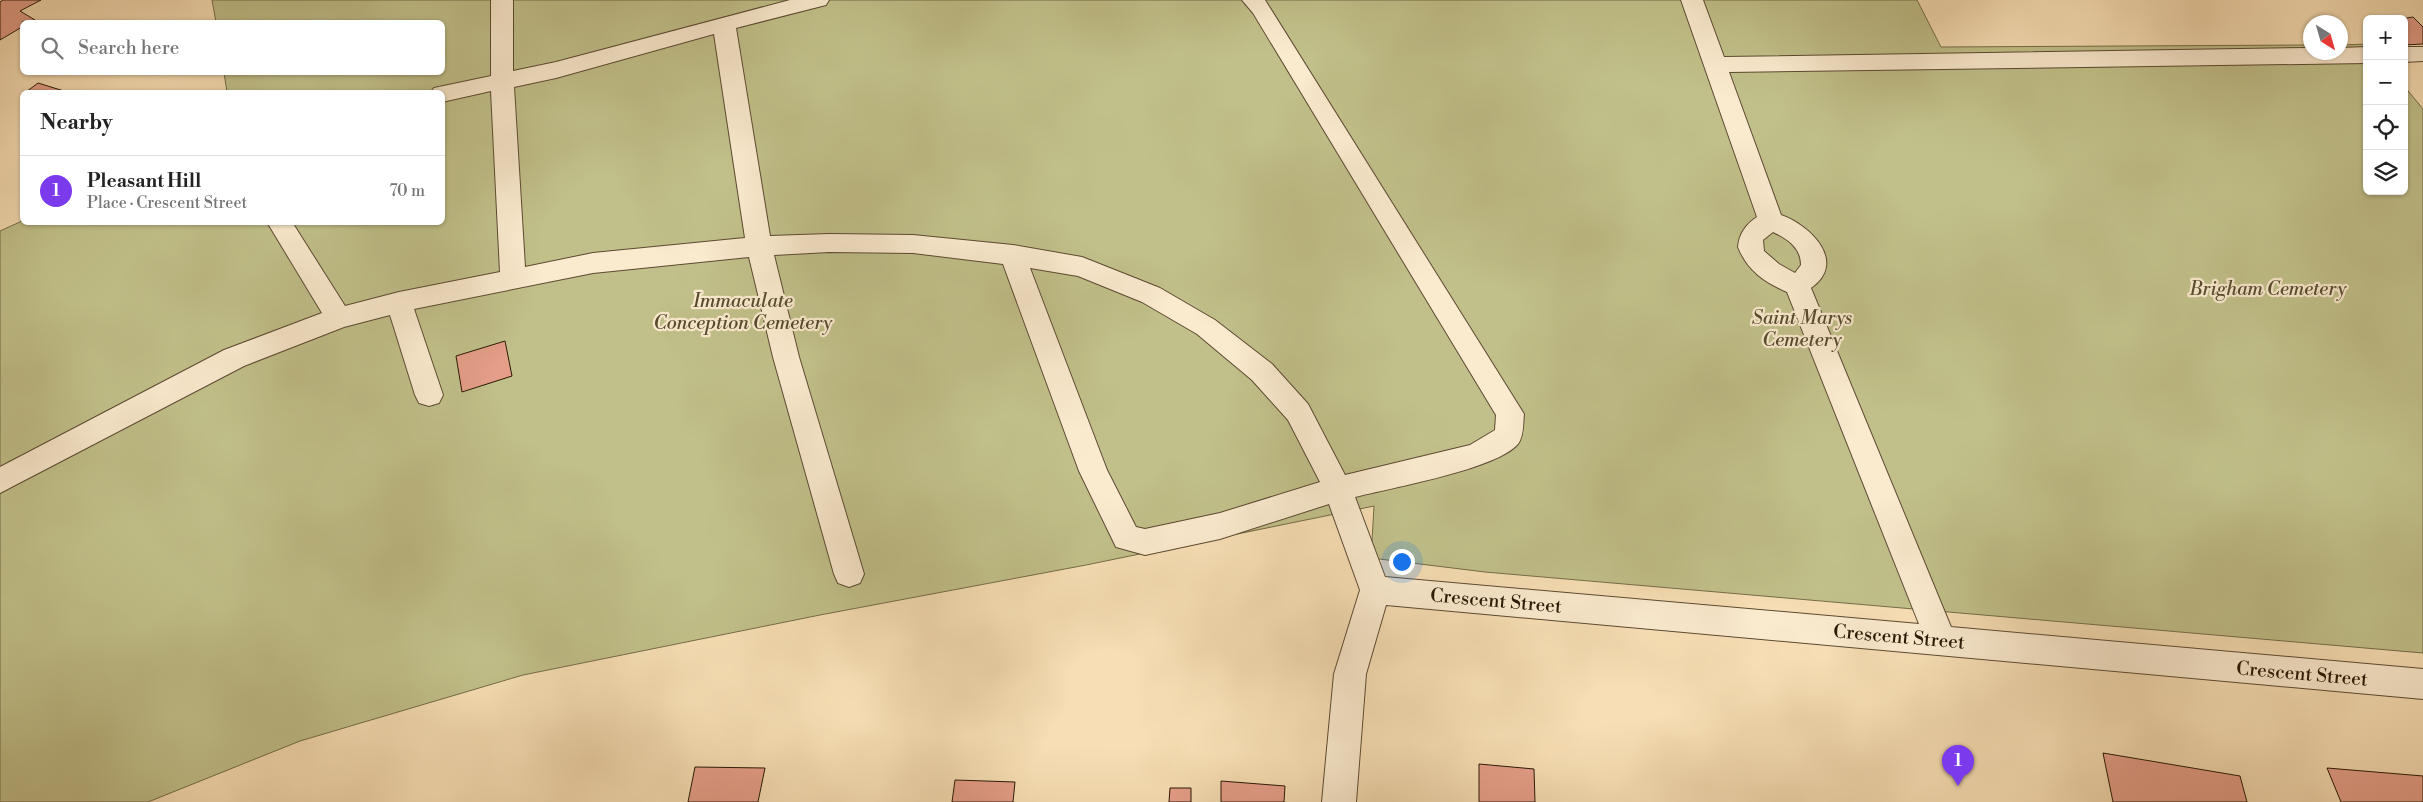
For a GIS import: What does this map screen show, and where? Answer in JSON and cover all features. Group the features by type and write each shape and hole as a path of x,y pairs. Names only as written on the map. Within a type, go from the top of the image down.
{"street":[{"path":"502,0 502,83 513,279"},
{"path":"445,93 502,83 818,0"},
{"path":"1013,255 1093,470 1126,538 1145,542 1220,526 1338,489 1477,455 1508,436 1510,414 1261,10 1253,0"},
{"path":"1692,0 1770,221"},
{"path":"724,24 760,246 786,357 849,574"},
{"path":"2408,55 2423,54"},
{"path":"1714,65 2363,56"},
{"path":"1796,285 1810,275 1813,260 1808,245 1785,224 1770,221 1756,231 1751,244 1754,257 1768,272 1796,285 1941,641"},
{"path":"281,225 339,318"},
{"path":"0,481 234,358 339,318 399,302 593,263 760,246 829,243 913,244 1013,255 1082,267 1151,295 1206,327 1262,372 1298,412 1338,489 1375,590 1350,674 1339,802"},
{"path":"399,302 429,395"},
{"name":"Crescent Street","path":"1375,590 2423,684"}],"green space":[{"name":"Immaculate Conception Cemetery","path":"212,0 1917,0 1941,47 2303,45 2303,60 2348,60 2348,45 2363,44 2363,195 2408,195 2408,91 2423,109 2423,653 1485,572 1371,558 1374,506 1086,565 820,615 523,675 300,741 148,802 0,802 0,231 20,222 20,225 445,225 445,90 227,90 224,75 445,75 445,20 216,20"}],"building":[{"path":"3,0 41,0 20,11 35,20 20,20 20,28 0,40 0,2"},
{"path":"2413,17 2423,27 2423,44 2408,45 2408,18"},
{"path":"38,83 61,90 29,90"},
{"path":"505,341 512,376 462,392 456,356"},
{"path":"2103,753 2240,776 2247,802 2113,802"},
{"path":"1479,764 1534,769 1535,802 1479,802"},
{"path":"695,767 765,768 758,802 688,802"},
{"path":"2327,768 2423,776 2423,802 2341,802"},
{"path":"955,780 1015,782 1013,802 952,802"},
{"path":"1221,781 1285,786 1284,802 1221,802"},
{"path":"1170,788 1191,788 1191,802 1169,802"}],"place":[{"name":"Pleasant Hill","path":"1958,786"}],"park label":[{"name":"Brigham Cemetery","path":"2268,289"},
{"name":"Saint Marys Cemetery","path":"1802,329"}]}
